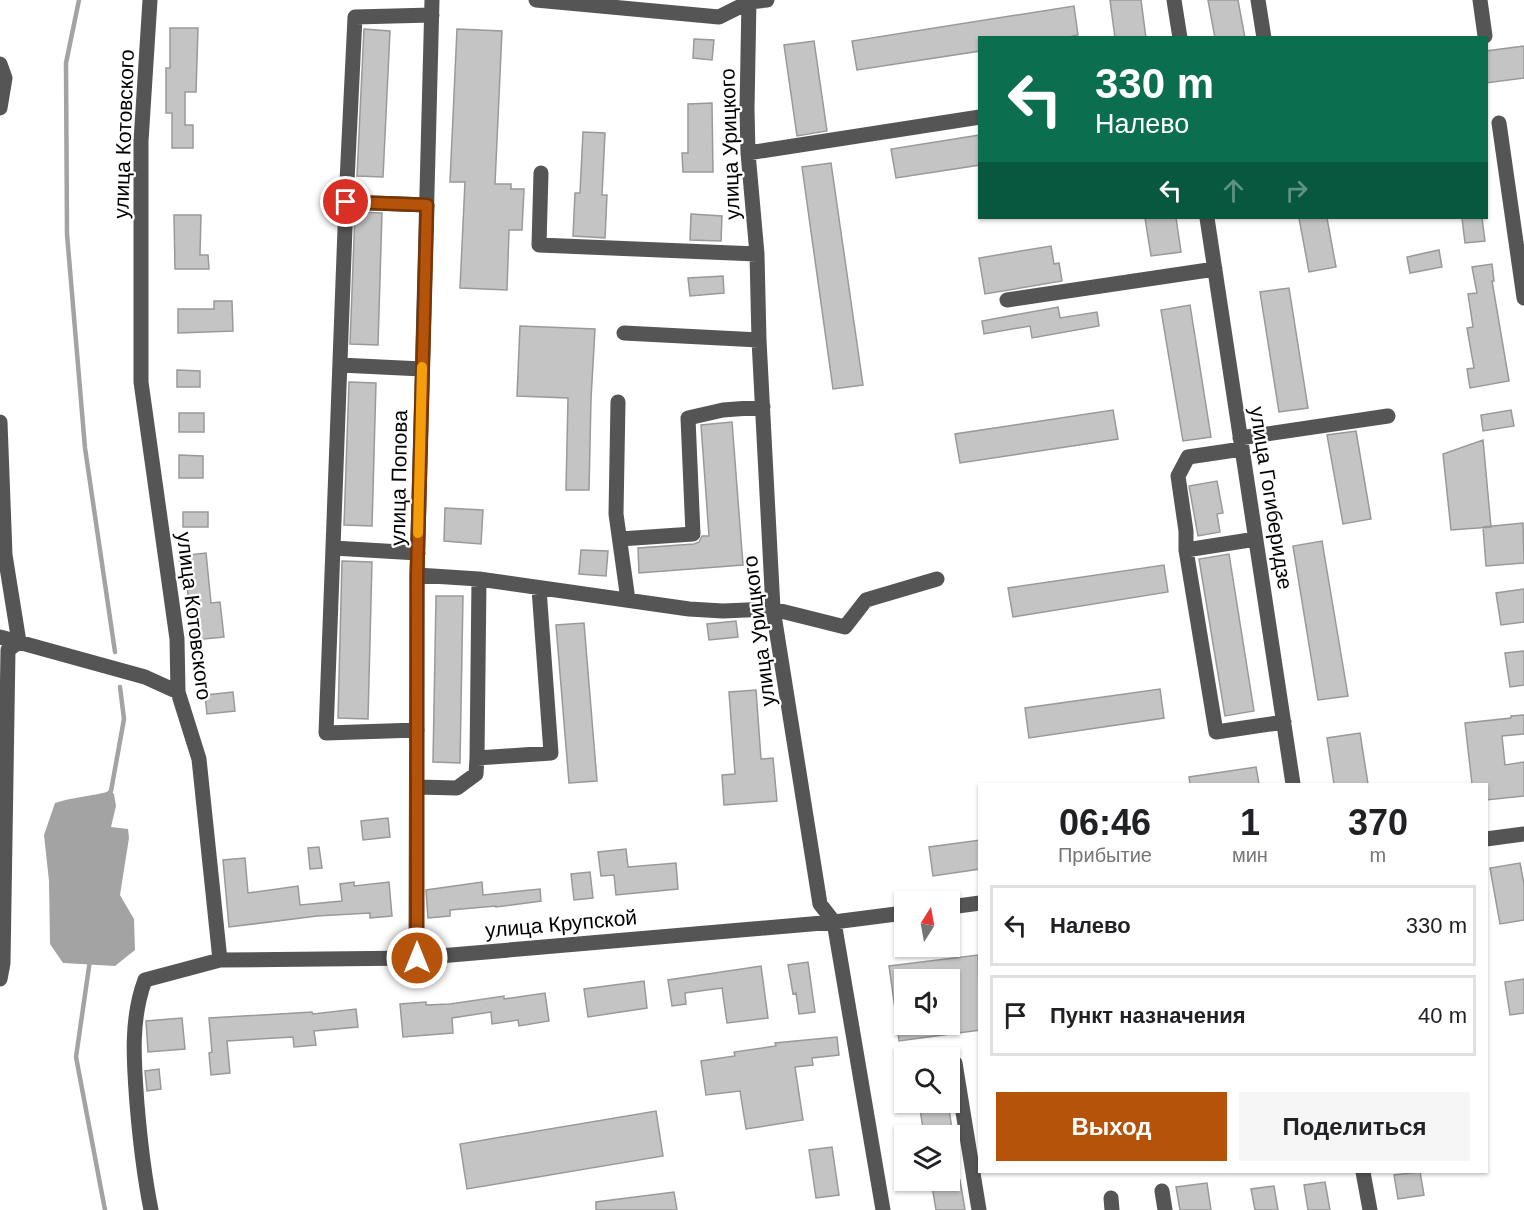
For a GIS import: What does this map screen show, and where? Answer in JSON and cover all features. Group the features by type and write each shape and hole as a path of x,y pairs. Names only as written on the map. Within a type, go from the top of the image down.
{"street":[{"name":"улица Котовского","path":"150,0 141,141 141,382 177,639 178,692 199,759 220,960"},
{"path":"537,0 719,17 749,1 767,0"},
{"path":"1174,0 1180,36"},
{"path":"1258,0 1264,36"},
{"path":"1480,0 1485,36"},
{"name":"улица Урицкого","path":"749,1 748,153 757,254 759,340 773,609 820,904 834,922 883,1210"},
{"path":"417,730 326,733 355,17 432,7"},
{"name":"улица Попова","path":"417,958 417,575 432,7"},
{"path":"0,64 5,78 0,108"},
{"path":"748,153 978,117"},
{"path":"1499,123 1524,298"},
{"path":"541,173 539,245 757,254"},
{"path":"346,202 427,205"},
{"name":"улица Гогиберидзе","path":"1207,219 1293,783"},
{"path":"1007,300 1215,268"},
{"path":"624,333 759,340"},
{"path":"340,365 422,369"},
{"path":"618,402 616,514 628,600"},
{"path":"620,539 693,534 688,418 723,410 763,407"},
{"path":"1284,722 1216,732 1185,550 1186,531 1178,476 1188,457 1241,443 1388,416"},
{"path":"0,422 5,555 19,642"},
{"path":"1185,550 1256,538"},
{"path":"333,548 418,553"},
{"path":"417,575 479,579 689,609 773,609 845,627 866,600 937,579"},
{"path":"417,786 457,788 476,774 479,579"},
{"path":"477,758 551,753 539,589"},
{"path":"0,637 145,677 178,692"},
{"path":"0,979 3,951 8,650 19,642"},
{"path":"1488,839 1524,834"},
{"path":"960,906 978,903"},
{"name":"улица Крупской","path":"220,960 417,958 834,922 894,914"},
{"path":"151,1210 142,1167 133,1053 139,996 145,980 220,960"},
{"path":"960,1094 979,1210"},
{"path":"1363,1173 1370,1210"},
{"path":"1162,1191 1165,1210"}],"shaded area":[{"path":"111,791 114,794 116,806 111,827 128,829 129,838 120,895 134,919 135,950 115,966 63,963 50,944 49,881 44,835 55,803"}],"building":[{"path":"1110,0 1141,0 1146,36 1115,36"},
{"path":"1208,0 1238,0 1245,36 1215,36"},
{"path":"1074,6 1078,35 978,36 978,51 857,70 852,41"},
{"path":"170,28 198,28 196,92 185,92 185,125 193,125 193,148 172,148 172,113 166,113 166,68 170,68"},
{"path":"364,29 390,31 383,177 357,176"},
{"path":"457,29 502,31 495,184 511,184 511,189 524,189 522,230 509,230 507,290 460,288 465,182 450,182"},
{"path":"694,39 714,40 712,60 693,58"},
{"path":"814,41 827,131 797,136 784,45"},
{"path":"1524,46 1524,78 1488,83 1488,51"},
{"path":"712,103 713,172 683,172 682,153 688,153 688,104"},
{"path":"583,132 605,133 602,195 607,195 605,238 573,236 575,193 580,193"},
{"path":"978,135 978,165 896,178 891,149"},
{"path":"831,163 863,385 833,389 802,167"},
{"path":"355,212 382,213 378,345 350,344"},
{"path":"691,214 722,216 721,241 690,240"},
{"path":"174,215 201,215 200,255 208,255 209,269 175,269"},
{"path":"1145,219 1176,219 1181,252 1151,256"},
{"path":"1299,219 1327,219 1336,267 1309,272"},
{"path":"1462,219 1482,219 1485,241 1465,243"},
{"path":"1051,246 1054,264 1059,263 1062,281 985,294 979,258"},
{"path":"1439,250 1442,267 1410,273 1407,257"},
{"path":"1492,264 1494,281 1492,281 1509,381 1470,388 1467,369 1474,368 1467,328 1473,327 1468,294 1477,293 1472,267"},
{"path":"723,276 724,293 690,296 688,278"},
{"path":"1289,288 1308,408 1279,412 1260,292"},
{"path":"214,301 232,301 233,331 178,333 178,309 214,309"},
{"path":"1190,305 1211,437 1183,441 1161,310"},
{"path":"1058,307 1060,318 1097,312 1099,326 1032,338 1030,326 984,334 982,321"},
{"path":"520,326 595,329 589,490 566,490 568,398 517,396"},
{"path":"177,370 200,371 200,387 177,387"},
{"path":"349,382 376,383 372,526 344,525"},
{"path":"1113,410 1118,439 960,463 955,434"},
{"path":"1511,410 1514,426 1483,431 1481,415"},
{"path":"179,413 204,413 204,432 179,432"},
{"path":"732,422 743,565 639,573 638,548 694,544 699,542 702,536 709,536 701,425"},
{"path":"1356,431 1371,519 1343,524 1327,435"},
{"path":"1483,440 1491,527 1451,530 1443,454"},
{"path":"179,455 203,456 203,478 179,478"},
{"path":"1217,481 1223,513 1217,514 1220,532 1198,536 1189,486"},
{"path":"445,508 483,510 481,544 444,541"},
{"path":"183,512 208,512 208,527 183,527"},
{"path":"1523,523 1524,563 1486,566 1483,527"},
{"path":"1322,541 1348,696 1318,700 1293,546"},
{"path":"581,550 608,551 606,576 579,574"},
{"path":"206,553 211,603 220,602 224,637 193,640 187,586 182,587 179,556"},
{"path":"1229,554 1254,711 1225,716 1199,559"},
{"path":"342,561 372,562 368,719 338,718"},
{"path":"1164,565 1168,592 1013,617 1008,588"},
{"path":"1524,589 1524,622 1501,625 1496,593"},
{"path":"436,596 463,596 460,763 433,762"},
{"path":"736,621 738,637 709,640 707,624"},
{"path":"584,623 597,781 569,783 556,625"},
{"path":"1524,651 1524,685 1510,687 1505,653"},
{"path":"1160,689 1164,718 1029,738 1025,708"},
{"path":"756,690 761,759 773,758 777,801 724,805 722,775 735,774 729,692"},
{"path":"233,692 235,711 207,714 205,695"},
{"path":"1524,715 1524,734 1502,736 1505,765 1524,762 1524,796 1488,800 1488,783 1472,783 1465,723 1511,718 1511,716"},
{"path":"1360,733 1368,783 1334,783 1327,738"},
{"path":"1256,767 1259,783 1190,783 1189,777"},
{"path":"388,818 390,837 363,840 361,821"},
{"path":"978,840 978,869 933,876 929,847"},
{"path":"319,847 322,868 310,869 308,848"},
{"path":"626,849 628,867 676,863 678,889 616,895 614,875 601,876 598,852"},
{"path":"245,858 248,893 298,886 300,905 342,901 340,884 354,882 354,886 389,882 392,916 370,918 370,913 317,916 229,927 223,860"},
{"path":"1520,863 1524,884 1524,920 1500,924 1490,868"},
{"path":"590,872 593,898 574,900 571,874"},
{"path":"482,882 483,895 540,889 541,901 450,910 450,916 428,918 426,890"},
{"path":"978,955 978,1030 960,1033 960,969 894,969 894,1002 889,966"},
{"path":"808,962 815,1012 799,1014 788,965"},
{"path":"761,966 768,1018 727,1023 722,988 685,993 686,1004 672,1006 668,980"},
{"path":"1524,979 1524,1013 1510,1015 1505,982"},
{"path":"644,981 647,1008 588,1017 584,989"},
{"path":"545,993 549,1021 519,1026 518,1020 492,1024 491,1012 452,1018 453,1033 403,1037 400,1004 426,1002 426,1005 450,1004"},
{"path":"356,1009 358,1027 314,1031 316,1045 294,1047 293,1037 227,1041 230,1073 211,1075 209,1053 212,1052 209,1018 312,1012 313,1014"},
{"path":"182,1018 185,1049 148,1052 146,1021"},
{"path":"898,1035 943,1035 899,1041"},
{"path":"837,1037 839,1055 812,1058 813,1065 795,1067 803,1120 746,1129 740,1091 706,1095 701,1061 735,1056 734,1052 776,1046 775,1043"},
{"path":"159,1069 161,1089 147,1091 145,1071"},
{"path":"656,1111 663,1156 467,1189 460,1144"},
{"path":"921,1113 950,1113 951,1125 922,1125"},
{"path":"832,1147 839,1195 816,1198 809,1150"},
{"path":"1420,1173 1424,1195 1398,1199 1394,1175"},
{"path":"960,1180 965,1210 936,1210 933,1191 960,1191"},
{"path":"1325,1182 1330,1210 1308,1210 1304,1185"},
{"path":"1207,1183 1211,1210 1180,1210 1176,1187"},
{"path":"1274,1186 1278,1210 1255,1210 1251,1189"},
{"path":"674,1192 677,1210 596,1210 596,1202"}],"waterway":[{"path":"79,0 66,63 67,234 85,448 115,652"},
{"path":"107,795 111,791 124,719 120,687"},
{"path":"90,960 76,1057 105,1210"}],"slow traffic":[{"path":"418,533 422,367"}],"route":[{"path":"346,202 427,205 417,575 417,958"}]}
